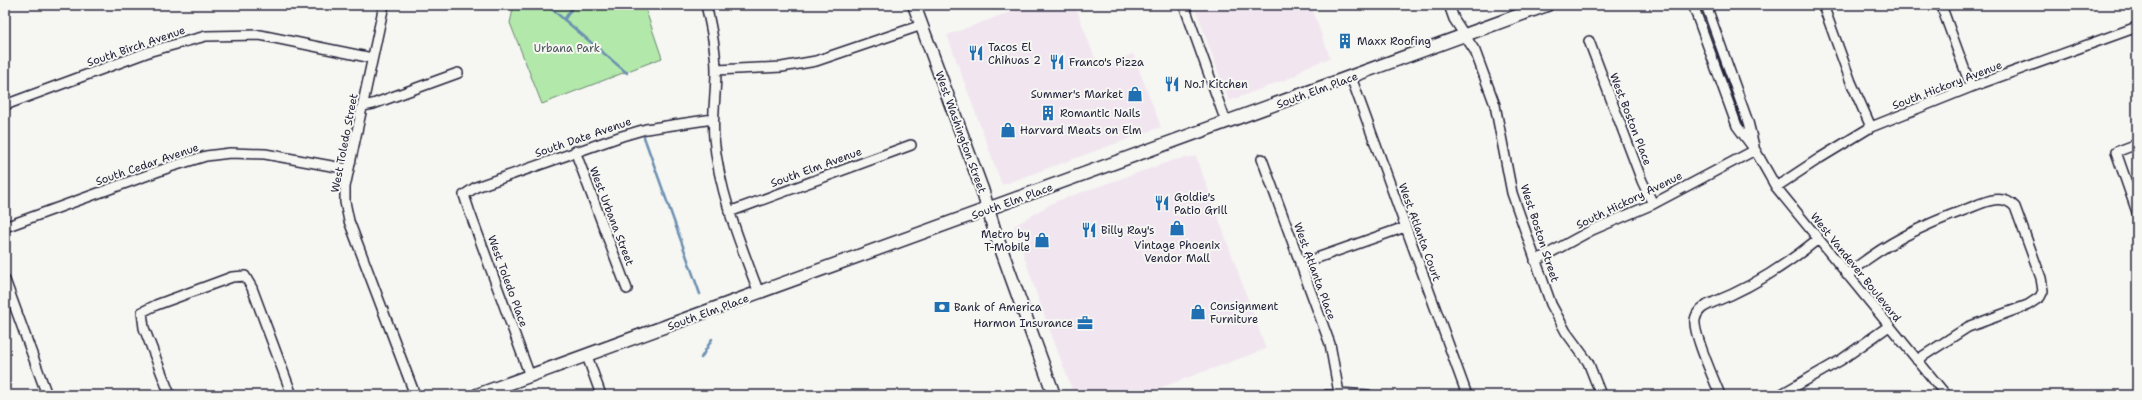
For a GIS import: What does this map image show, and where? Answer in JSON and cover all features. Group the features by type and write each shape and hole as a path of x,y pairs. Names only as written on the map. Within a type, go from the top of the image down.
{"main road":[{"name":"West Washington Street","path":"914,5 1054,395"},
{"name":"South Elm Place","path":"477,395 1547,5"}],"street":[{"name":"West Toledo Street","path":"384,5 348,170 345,194 349,221 415,395"},
{"path":"706,5 712,34 716,70 713,119 716,154 729,212 759,293"},
{"path":"1184,5 1226,122"},
{"name":"West Boston Street","path":"1450,5 1454,19 1475,51 1495,105 1512,193 1535,261 1558,319 1588,362 1601,395"},
{"name":"West Vandever Boulevard","path":"1693,5 1737,126 1755,150 1776,187 1946,395"},
{"name":"West Vandever Boulevard","path":"1706,5 1748,122 1755,150"},
{"path":"1823,5 1851,82 1871,127"},
{"path":"1941,5 1971,87"},
{"path":"716,70 782,67 816,61 922,25"},
{"name":"South Hickory Avenue","path":"1776,187 1871,127 1971,87 2137,27"},
{"name":"South Birch Avenue","path":"5,105 151,51 206,36 260,35 372,58"},
{"name":"West Boston Place","path":"1589,41 1642,181 1654,204"},
{"path":"363,106 373,104 458,73"},
{"name":"West Atlanta Court","path":"1351,77 1467,395"},
{"name":"South Date Avenue","path":"464,194 476,187 575,151 646,129 713,119"},
{"path":"2137,144 2116,152 2137,212"},
{"name":"South Elm Avenue","path":"729,212 911,145"},
{"name":"South Hickory Avenue","path":"1535,261 1564,247 1592,230 1654,204 1755,150"},
{"name":"West Urbana Street","path":"575,151 627,289"},
{"name":"South Cedar Avenue","path":"5,227 170,167 206,156 230,153 265,154 348,170"},
{"name":"West Atlanta Place","path":"1262,159 1330,344 1339,393"},
{"name":"West Toledo Place","path":"464,194 530,376"},
{"path":"1847,275 1895,241 1931,222 1993,200 2005,199 2011,202 2019,215 2041,278 2043,291 2040,297 2028,305 1968,327 1917,360"},
{"path":"1300,264 1405,227"},
{"path":"1720,395 1697,332 1695,319 1698,313 1705,306 1734,294 1772,274 1818,239"},
{"path":"170,395 144,328 142,312 156,305 232,277 245,276 252,288 292,395"},
{"path":"5,280 47,395"},
{"path":"1780,395 1841,360 1889,326"},
{"path":"587,356 601,395"},
{"path":"1327,395 1339,393 1368,395"}],"shaded area":[{"path":"1029,5 1072,5 1076,8 1098,67 1133,54 1161,127 1002,185 947,35"},
{"path":"1194,5 1311,5 1330,58 1304,68 1295,76 1229,101"},
{"path":"1196,156 1266,349 1140,395 1074,395 1039,301 1014,226 1054,202 1174,160"}],"green space":[{"name":"Urbana Park","path":"514,5 644,5 662,58 542,104 510,23"}],"waterway":[{"path":"547,5 627,73"},
{"path":"564,20 574,5"},
{"path":"644,137 700,294"},
{"path":"701,358 712,339"}],"place":[{"name":"Maxx Roofing","path":"1345,41"},
{"name":"Tacos El Chihuas 2","path":"976,53"},
{"name":"Franco's Pizza","path":"1057,62"},
{"name":"No.1 Kitchen","path":"1172,84"},
{"name":"Summer's Market","path":"1135,94"},
{"name":"Romantic Nails","path":"1048,113"},
{"name":"Harvard Meats on Elm","path":"1008,130"},
{"name":"Goldie's Patio Grill","path":"1162,203"},
{"name":"Vintage Phoenix Vendor Mall","path":"1177,228"},
{"name":"Billy Ray's","path":"1089,230"},
{"name":"Metro by T-Mobile","path":"1042,240"},
{"name":"Bank of America","path":"942,307"},
{"name":"Consignment Furniture","path":"1198,312"},
{"name":"Harmon Insurance","path":"1085,323"}]}
